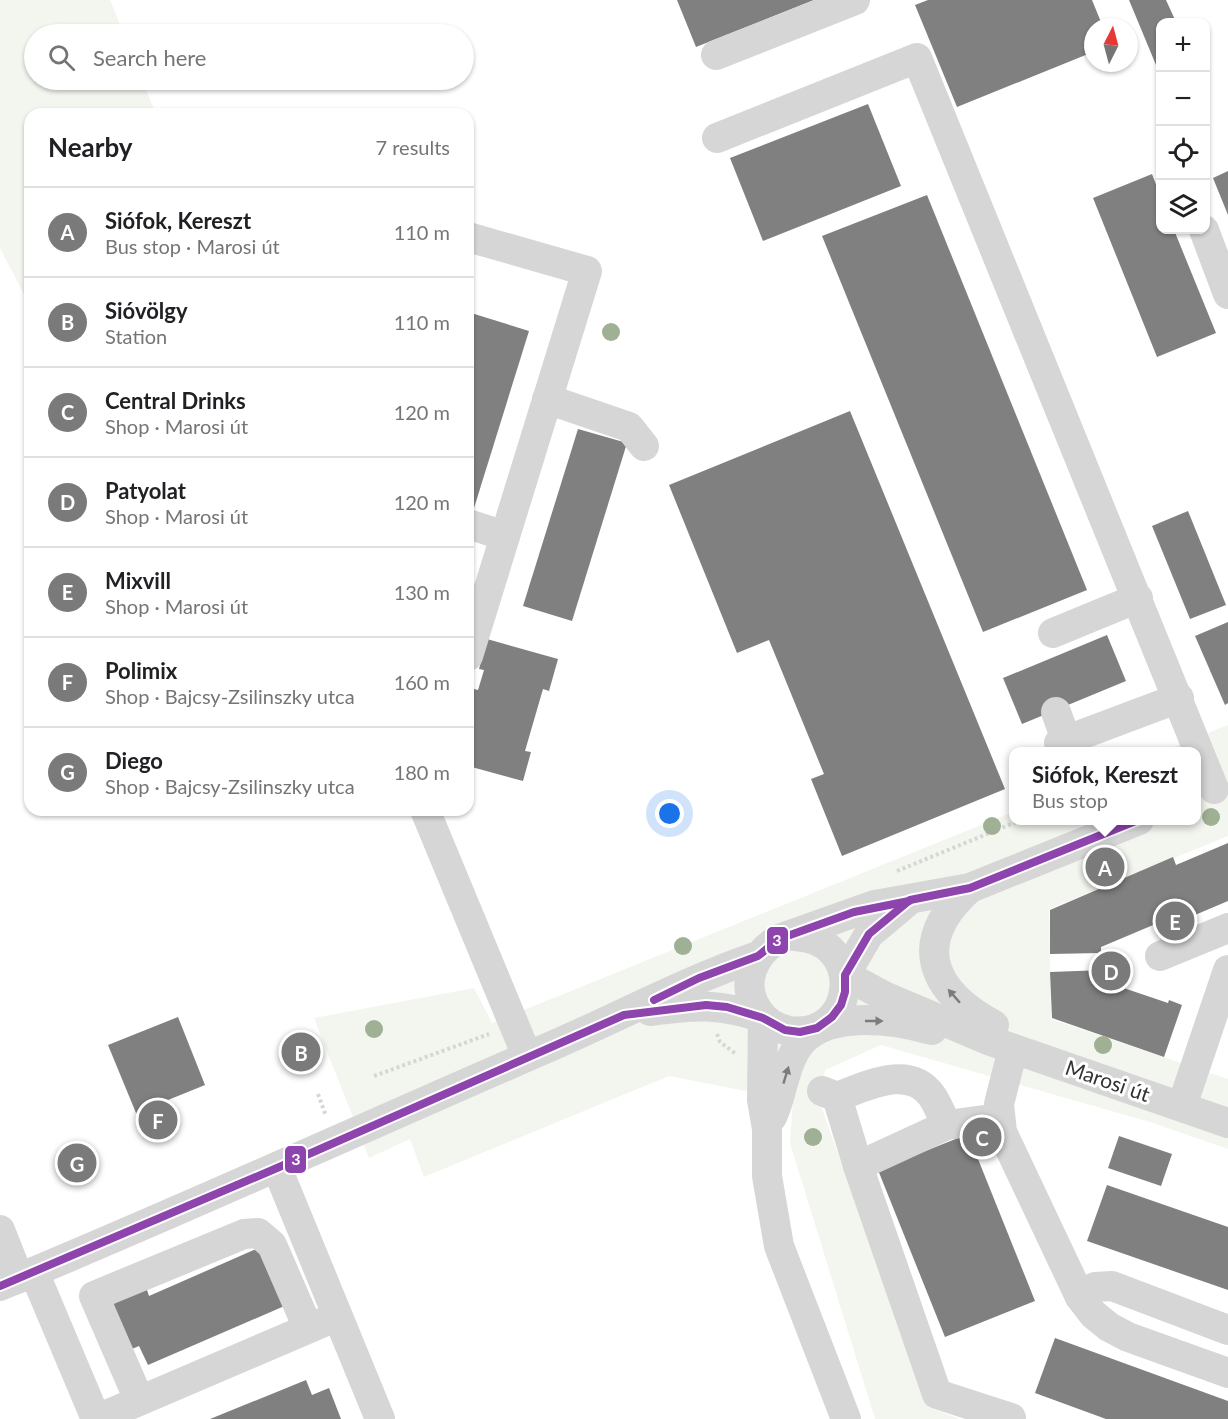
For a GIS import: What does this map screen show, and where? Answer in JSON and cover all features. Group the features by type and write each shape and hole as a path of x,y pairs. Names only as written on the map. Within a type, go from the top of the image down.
{"street":[{"path":"716,55 855,0"},
{"path":"717,138 917,58 1197,747"},
{"path":"1206,234 1228,294"},
{"path":"474,239 587,271 474,637"},
{"path":"548,399 629,427 644,446"},
{"path":"474,526 506,536"},
{"path":"1053,633 1138,598"},
{"path":"1060,732 1179,698"},
{"path":"1201,757 1213,789"},
{"path":"427,816 527,1056"},
{"path":"846,1419 778,1246 767,1176 767,1129 762,1100 764,1018 753,1001 749,984 752,968 758,956 773,942 854,912 970,888 1127,825"},
{"path":"970,888 944,916 936,940 937,968 943,984 956,1001 968,1011 1076,1068"},
{"path":"845,975 868,934 910,900"},
{"path":"1160,956 1228,928"},
{"path":"767,1129 796,1049 832,1017 841,1005 845,992 845,975 840,960 829,947 812,938 794,936"},
{"path":"17,1279 277,1168 624,1015 699,978 758,956"},
{"path":"1182,1106 1228,970"},
{"name":"Marosi út","path":"845,975 884,996 1000,1045 1076,1068 1228,1123"},
{"path":"624,1015 696,1005 727,1007 764,1018 785,1030 800,1032 817,1028"},
{"name":"Marosi út","path":"817,1028 876,1020 1000,1045"},
{"path":"1000,1045 1003,1082 999,1118 1002,1132 1080,1297 1109,1327 1128,1337 1228,1373"},
{"path":"947,1125 931,1094 920,1085 904,1079 893,1078 830,1094 858,1166 937,1394 1011,1418"},
{"path":"858,1166 947,1125 999,1118"},
{"path":"277,1168 380,1419"},
{"path":"0,1230 17,1279 96,1419 338,1315"},
{"path":"126,1232 144,1275"},
{"path":"139,1400 94,1296 244,1234 258,1233 272,1245 308,1328"},
{"path":"1080,1297 1095,1287 1112,1286 1228,1330"}],"shaded area":[{"path":"0,0 110,0 120,24 24,24 24,90 146,90 154,108 24,108 24,294 0,248"},
{"path":"1228,725 1228,836 1049,909 1051,1019 1228,1079 1228,1149 1150,1122 881,1045 825,1070 821,1106 928,1407 960,1419 875,1419 790,1143 793,1100 669,1076 424,1177 410,1139 369,1158 314,1018 474,988 492,1023 1009,814 1009,825 1201,825 1201,747 1174,747"}],"building":[{"path":"677,0 814,0 696,47"},
{"path":"928,0 1092,0 1099,18 1084,18 1084,56 957,107 915,5"},
{"path":"1129,0 1166,0 1174,18 1156,18 1156,65 1138,18"},
{"path":"868,104 901,186 763,241 730,158"},
{"path":"1228,171 1228,215 1213,178"},
{"path":"1152,174 1156,184 1156,234 1176,234 1216,333 1157,357 1093,198"},
{"path":"927,195 1087,590 983,632 822,236"},
{"path":"474,314 529,331 474,508"},
{"path":"850,411 1005,789 842,856 811,779 824,774 769,640 737,653 669,485"},
{"path":"578,429 627,443 572,621 523,606"},
{"path":"1188,511 1226,605 1190,619 1152,526"},
{"path":"1228,622 1228,703 1225,705 1195,636"},
{"path":"1107,635 1126,681 1022,724 1003,678"},
{"path":"487,639 558,659 549,691 543,689 525,751 531,752 523,781 474,768 474,689 478,690 484,670 479,669"},
{"path":"1228,843 1228,901 1169,926 1165,920 1101,947 1101,953 1050,954 1050,910 1173,857 1176,865"},
{"path":"1104,970 1100,980 1168,1003 1169,1000 1182,1005 1164,1057 1052,1018 1050,972"},
{"path":"178,1017 205,1085 136,1113 108,1045"},
{"path":"968,1134 1035,1301 945,1337 878,1170"},
{"path":"1119,1136 1172,1154 1161,1186 1108,1168"},
{"path":"1107,1185 1228,1227 1228,1290 1087,1241"},
{"path":"263,1246 289,1304 148,1365 139,1346 132,1349 107,1303 146,1287 149,1296"},
{"path":"1055,1338 1228,1401 1228,1419 1106,1419 1035,1393"},
{"path":"306,1380 312,1395 329,1388 341,1419 210,1419"}],"transit line":[{"name":"3","path":"0,1286 277,1168 624,1015 706,1005 727,1007 763,1018 785,1030 800,1032 817,1028 832,1017 841,1005 845,992 845,975 869,934 910,900 970,888 1126,825"},
{"name":"3","path":"654,1000 699,978 758,956 779,939 854,912 909,901"}],"place":[{"name":"Siófok, Kereszt","path":"1105,867"},
{"name":"Mixvill","path":"1175,921"},
{"name":"Patyolat","path":"1111,971"},
{"name":"Sióvölgy","path":"301,1052"},
{"name":"Polimix","path":"158,1120"},
{"name":"Central Drinks","path":"982,1137"},
{"name":"Diego","path":"77,1163"}]}
